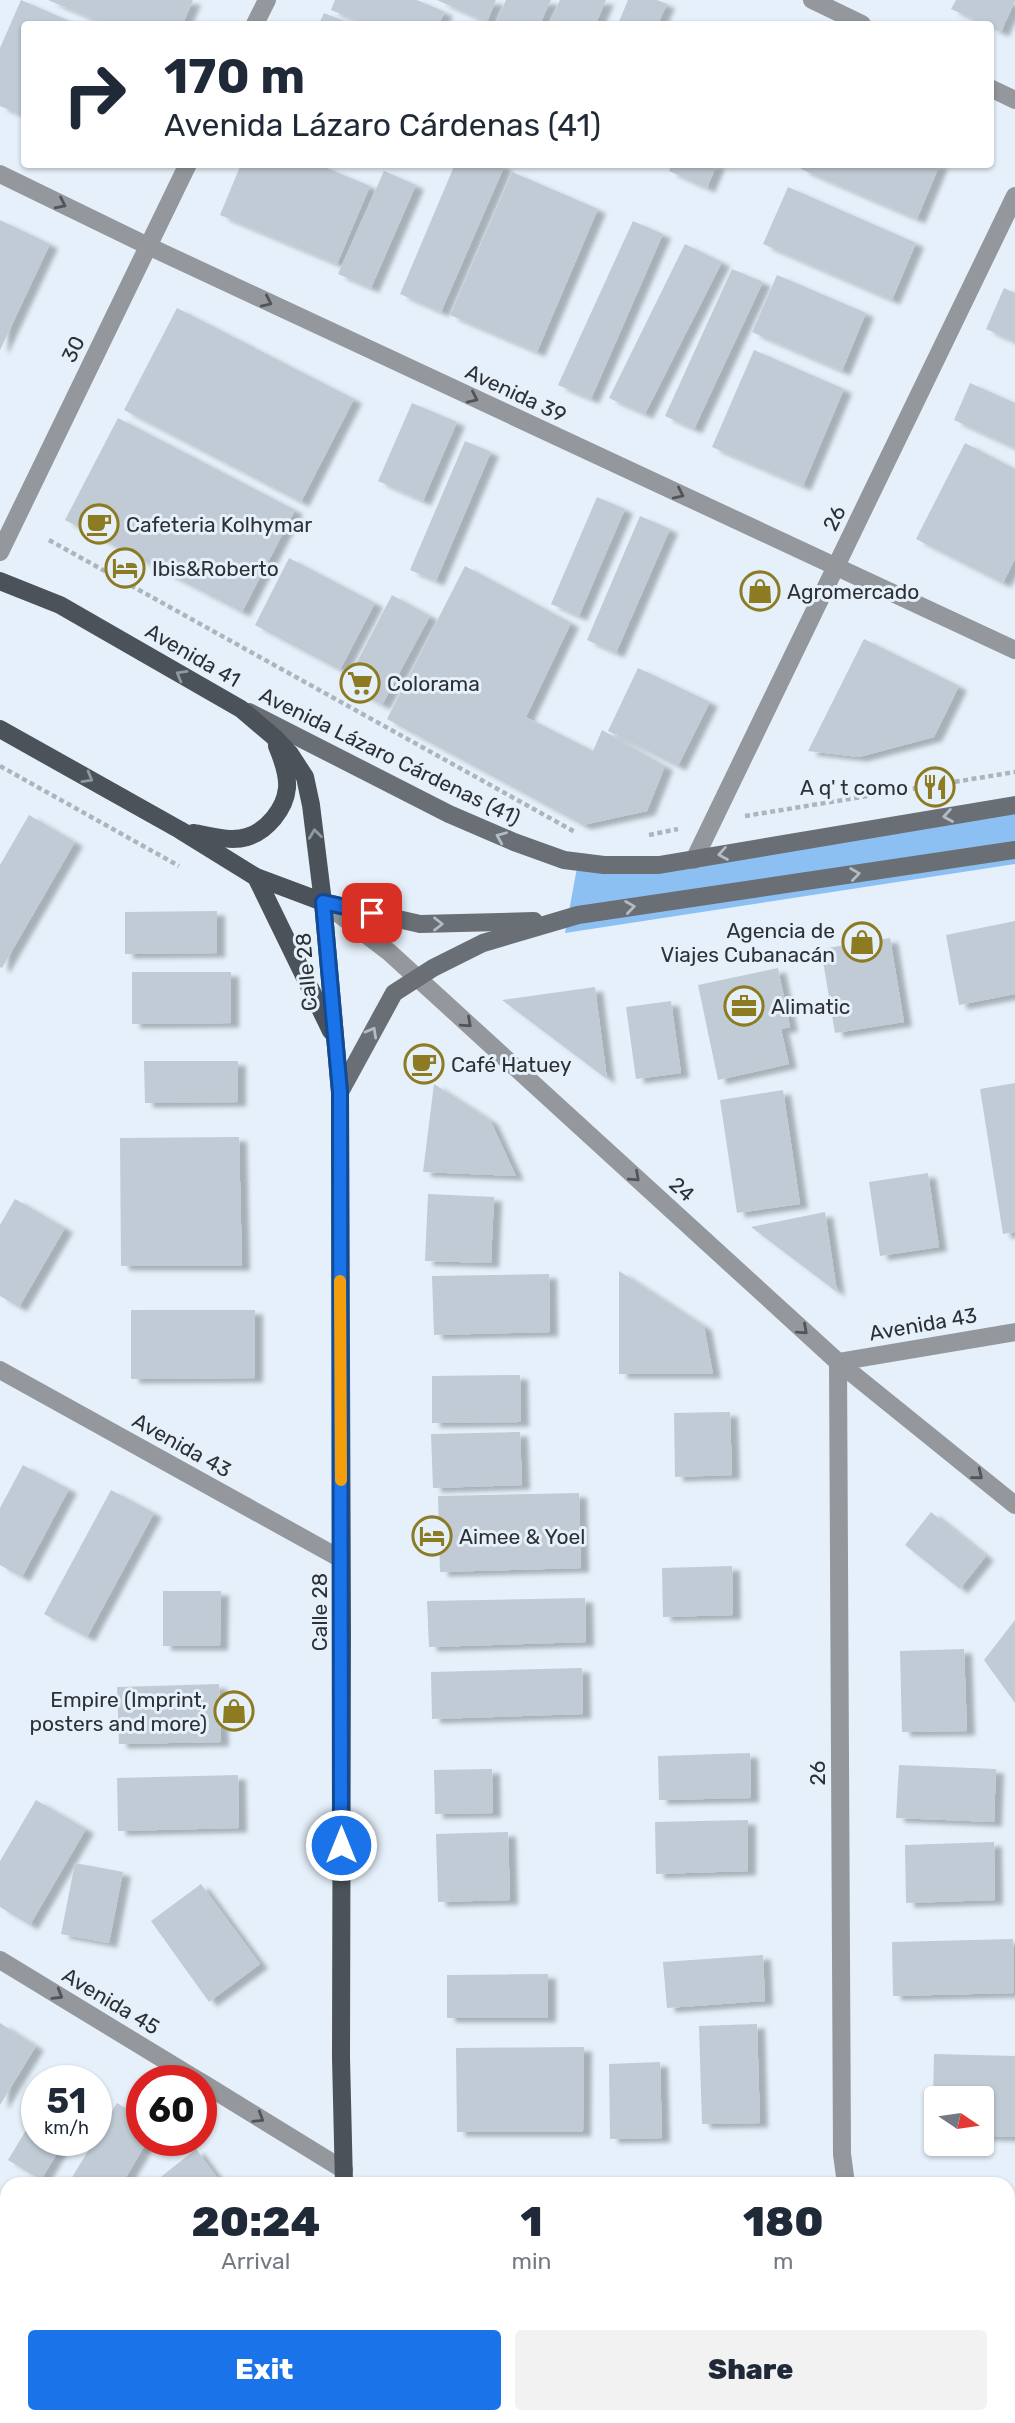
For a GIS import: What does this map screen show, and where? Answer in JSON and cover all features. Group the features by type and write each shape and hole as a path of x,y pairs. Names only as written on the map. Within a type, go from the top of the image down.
{"main road":[{"name":"Avenida 41","path":"0,582 60,606 241,709 274,737 290,754 304,777 311,805 323,902"},
{"name":"Avenida Lázaro Cárdenas (41)","path":"241,709 449,814 514,842 564,860 604,865 659,865 694,860 1015,805"},
{"path":"0,720 29,744"},
{"path":"0,729 180,830 256,877 323,902 420,924 563,920"},
{"path":"180,830 223,839 247,837 264,829 276,816 287,789 283,761 274,737"},
{"path":"340,1092 394,993 416,977 483,943 578,915 1015,850"},
{"name":"Calle 28","path":"256,877 335,1039"},
{"name":"Calle 28","path":"323,902 340,1092 341,2058 344,2177"}],"street":[{"path":"257,21 267,0"},
{"path":"813,0 856,21"},
{"path":"994,90 1015,100"},
{"name":"30","path":"0,552 186,168"},
{"name":"Avenida 39","path":"0,174 148,246 1015,650"},
{"name":"26","path":"694,860 1015,196"},
{"name":"24","path":"323,902 389,952 838,1362 1015,1505"},
{"name":"Avenida 43","path":"838,1362 1015,1332"},
{"name":"26","path":"838,1362 842,2154 845,2177"},
{"name":"Avenida 43","path":"0,1370 341,1559"},
{"name":"Avenida 45","path":"0,1959 174,2065"},
{"name":"Avenida 45","path":"217,2092 344,2177"}],"path":[{"path":"49,540 583,836"},
{"path":"0,766 180,866"},
{"path":"640,837 712,821 1015,772"}],"shaded area":[{"path":"1015,809 1015,864 565,933 578,862 604,865"}],"building":[{"path":"21,0 67,20 21,21 21,115 0,106 0,48"},
{"path":"48,0 193,0 184,21 98,21"},
{"path":"335,0 417,0 445,12 440,21 358,21 331,10"},
{"path":"437,0 496,0 487,21"},
{"path":"506,0 551,0 541,21 496,21"},
{"path":"560,0 606,0 597,21 550,21"},
{"path":"628,0 657,0 667,4 659,21 619,21"},
{"path":"956,0 1015,0 1001,32 994,29 994,21 978,21 951,9"},
{"path":"324,13 344,21 320,21"},
{"path":"239,168 327,168 370,186 337,264 220,215"},
{"path":"453,168 504,168 441,312 400,294"},
{"path":"670,168 715,168 707,188 669,171"},
{"path":"801,168 938,168 917,219"},
{"path":"384,171 416,185 371,288 338,274"},
{"path":"512,172 598,209 537,352 450,315"},
{"path":"788,187 916,243 892,300 763,244"},
{"path":"0,220 50,244 0,350"},
{"path":"633,221 663,234 591,399 558,385"},
{"path":"685,244 722,262 645,414 609,398"},
{"path":"732,269 763,282 694,429 665,416"},
{"path":"777,275 866,313 842,371 752,332"},
{"path":"1004,288 1015,293 1015,342 986,329"},
{"path":"177,308 354,399 301,502 124,410"},
{"path":"754,350 844,389 803,486 712,447"},
{"path":"970,383 1015,403 1015,448 954,420"},
{"path":"412,403 457,422 423,501 378,481"},
{"path":"118,418 295,510 242,612 65,520"},
{"path":"465,441 491,452 436,581 410,570"},
{"path":"965,443 1015,469 1015,559 1003,583 916,539"},
{"path":"597,497 625,509 579,616 551,604"},
{"path":"640,516 670,529 616,653 587,640"},
{"path":"289,558 375,603 340,670 255,625"},
{"path":"465,566 571,623 526,717 593,751 602,730 665,766 647,811 583,825 387,719"},
{"path":"392,595 430,616 382,705 345,685"},
{"path":"864,639 959,686 934,737 859,757 808,751"},
{"path":"638,668 710,702 678,766 608,731"},
{"path":"29,815 75,842 2,968 0,865"},
{"path":"217,911 217,953 125,954 125,912"},
{"path":"1015,921 1015,994 959,1005 946,935"},
{"path":"890,938 904,1022 835,1033 821,949"},
{"name":"Alimatic","path":"778,968 790,1027 781,1029 789,1064 718,1080 698,985"},
{"path":"132,972 231,972 231,1023 132,1024"},
{"path":"595,987 607,1079 502,1000"},
{"path":"671,1001 681,1073 636,1079 626,1007"},
{"path":"144,1061 238,1061 238,1102 145,1103"},
{"path":"1015,1083 1015,1232 1003,1234 980,1089"},
{"path":"434,1084 490,1120 516,1176 423,1172"},
{"path":"783,1090 800,1204 737,1213 720,1100"},
{"path":"239,1137 242,1266 121,1266 120,1138"},
{"path":"928,1173 939,1247 880,1256 869,1182"},
{"path":"428,1194 494,1197 491,1263 425,1261"},
{"path":"15,1199 65,1228 19,1307 0,1296 0,1225"},
{"path":"825,1212 837,1292 751,1227"},
{"path":"619,1271 704,1326 713,1374 619,1374"},
{"path":"549,1274 550,1332 434,1335 432,1276"},
{"path":"131,1310 255,1310 255,1378 131,1379"},
{"path":"520,1375 521,1422 432,1423 432,1376"},
{"path":"730,1412 732,1475 675,1477 674,1413"},
{"path":"520,1432 522,1485 433,1488 431,1434"},
{"path":"23,1465 69,1489 22,1577 0,1565 0,1508"},
{"path":"111,1490 154,1513 87,1637 44,1614"},
{"path":"579,1493 581,1568 440,1572 438,1496"},
{"path":"931,1512 986,1556 960,1589 905,1545"},
{"path":"732,1566 733,1615 663,1617 662,1568"},
{"path":"163,1591 221,1591 220,1646 163,1646"},
{"path":"585,1598 586,1642 429,1647 427,1601"},
{"path":"1015,1620 1015,1703 984,1660"},
{"path":"964,1649 967,1731 902,1732 900,1651"},
{"path":"582,1668 583,1714 432,1719 431,1672"},
{"path":"219,1684 221,1742 119,1744 117,1687"},
{"path":"750,1753 751,1798 659,1800 658,1756"},
{"path":"899,1765 996,1769 994,1822 896,1818"},
{"path":"492,1769 493,1813 435,1814 434,1770"},
{"path":"238,1775 239,1828 118,1831 117,1778"},
{"path":"36,1800 86,1829 30,1925 0,1907 0,1861"},
{"path":"748,1820 748,1871 656,1874 655,1822"},
{"path":"508,1832 510,1900 438,1902 436,1834"},
{"path":"994,1842 995,1900 906,1903 905,1845"},
{"path":"75,1863 123,1872 109,1943 61,1934"},
{"path":"201,1884 260,1964 209,2002 151,1921"},
{"path":"1013,1939 1014,1993 893,1996 892,1942"},
{"path":"763,1955 765,2001 667,2008 663,1962"},
{"path":"548,1974 548,2018 447,2018 447,1975"},
{"path":"0,2023 36,2046 24,2065 21,2065 21,2071 0,2105"},
{"path":"757,2024 760,2123 702,2124 699,2026"},
{"path":"584,2047 583,2132 457,2132 456,2048"},
{"path":"934,2054 1015,2056 1015,2137 994,2136 994,2086 933,2086"},
{"path":"660,2062 662,2138 610,2139 609,2064"},
{"path":"117,2103 126,2108 126,2156 139,2156 126,2177 72,2177 85,2156 112,2156 112,2111"},
{"path":"21,2138 21,2156 55,2156 43,2177 36,2177 8,2160"},
{"path":"187,2156 201,2156 217,2177 161,2177"}],"slow traffic":[{"path":"340,1281 341,1480"}],"place":[{"name":"Cafeteria Kolhymar","path":"99,524"},
{"name":"Ibis&Roberto","path":"125,568"},
{"name":"Agromercado","path":"760,591"},
{"name":"Colorama","path":"360,683"},
{"name":"A q' t como","path":"935,787"},
{"name":"Agencia de Viajes Cubanacán","path":"862,942"},
{"name":"Alimatic","path":"744,1006"},
{"name":"Café Hatuey","path":"424,1064"},
{"name":"Aimee & Yoel","path":"432,1536"},
{"name":"Empire (Imprint, posters and more)","path":"234,1711"}],"route":[{"path":"341,1845 340,1092 323,902 372,913"}]}
